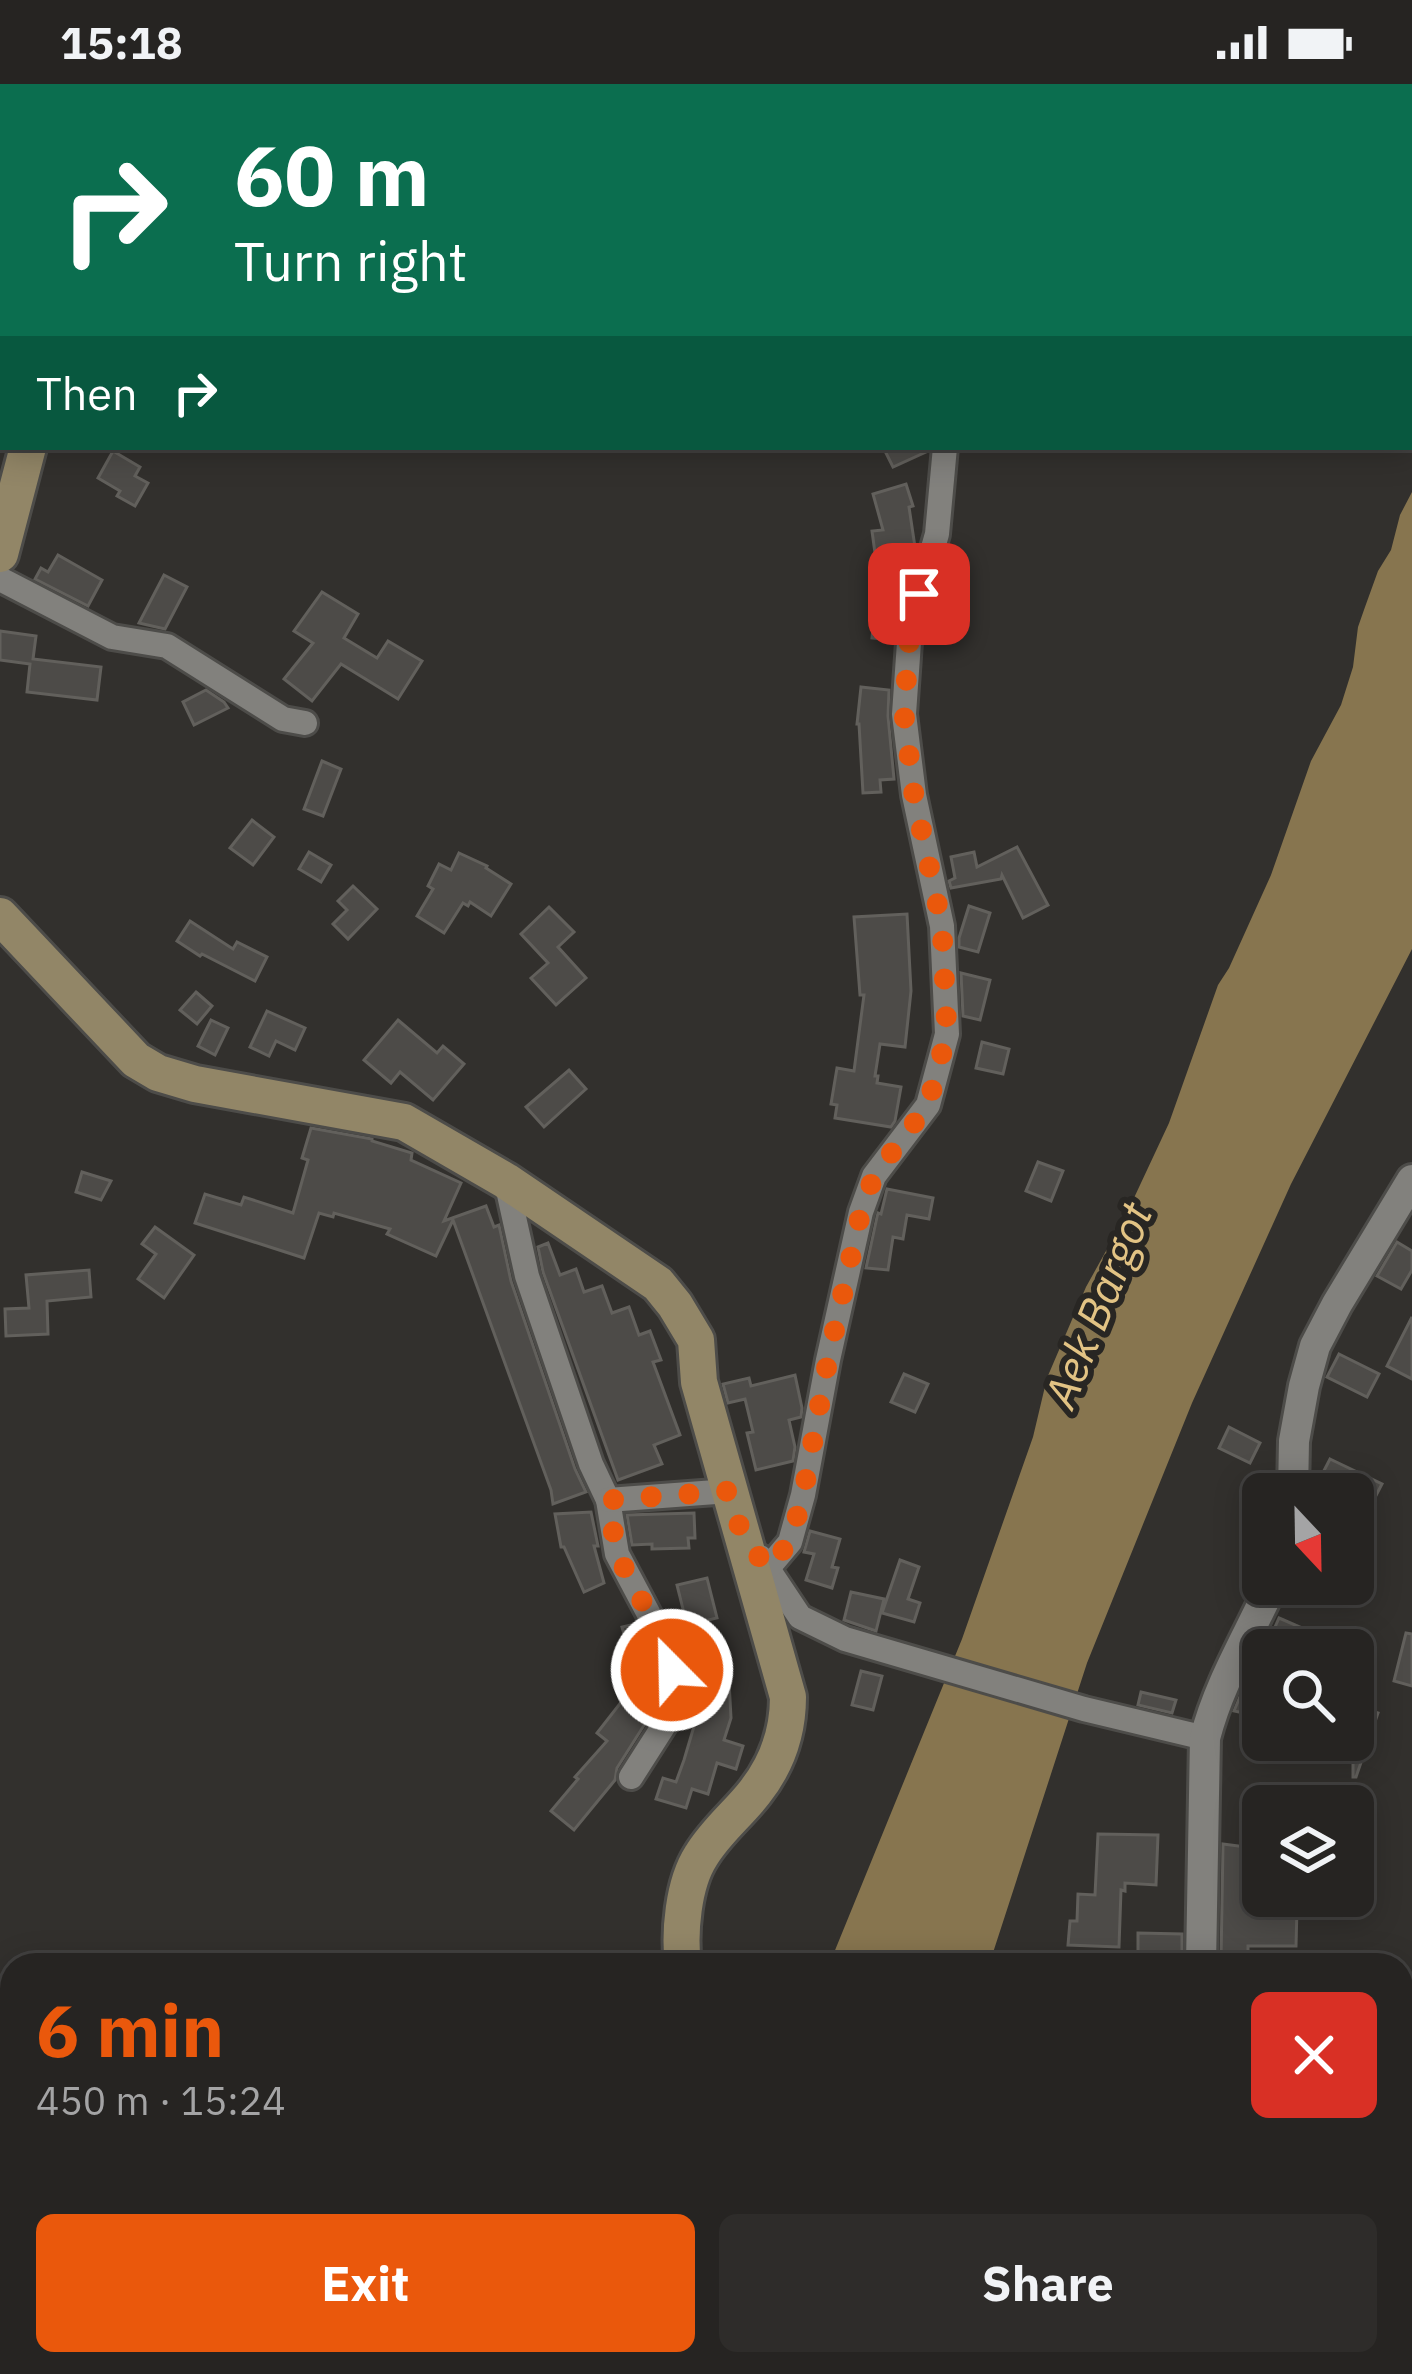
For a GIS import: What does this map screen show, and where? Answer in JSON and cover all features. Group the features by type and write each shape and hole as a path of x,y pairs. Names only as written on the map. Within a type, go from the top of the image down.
{"main road":[{"path":"0,554 27,450"},
{"path":"0,916 136,1060 158,1073 404,1122 506,1181 658,1284 676,1305 696,1340 699,1382 788,1696 788,1721 778,1752 757,1790 698,1859 688,1892 681,1953"}],"street":[{"path":"768,1568 790,1542 803,1495 861,1212 874,1176 928,1105 947,1034 942,926 914,795 904,714 910,628 937,534 945,450"},
{"path":"0,579 112,637 167,646 283,718 305,723"},
{"path":"1293,1473 1294,1442 1315,1346 1412,1180"},
{"path":"506,1181 527,1276 591,1464 608,1500 617,1554 661,1637 672,1670 675,1694 668,1719 631,1777"},
{"path":"608,1500 729,1491"},
{"path":"742,1535 800,1617 845,1639 1084,1709 1205,1738"},
{"path":"1201,1953 1205,1738 1237,1652 1261,1605"}],"water":[{"name":"Aek Bargot","path":"1412,492 1412,949 1291,1184 1192,1403 1087,1663 993,1953 834,1953 962,1639 1033,1437 1047,1378 1086,1287 1169,1123 1218,985 1271,875 1311,761 1341,705 1353,667 1358,627 1378,571 1391,550"}],"building":[{"path":"884,450 928,450 928,451 893,467"},
{"path":"113,451 140,467 135,476 148,483 135,506 98,478"},
{"path":"906,484 913,506 909,507 915,547 875,553 872,531 883,530 873,494"},
{"path":"58,555 102,580 88,606 35,579 41,568 48,572"},
{"path":"164,575 187,587 165,629 139,623"},
{"path":"322,592 358,614 344,638 377,658 388,641 422,661 398,699 341,664 312,701 284,679 313,643 294,631"},
{"path":"875,610 896,612 893,640 872,638"},
{"path":"0,631 36,636 33,659 101,667 97,700 27,692 30,664 0,660"},
{"path":"861,687 889,690 894,779 880,780 881,792 863,793 857,724"},
{"path":"206,690 228,708 194,725 183,702"},
{"path":"322,761 341,769 323,816 304,809"},
{"path":"252,820 274,837 253,865 230,848"},
{"path":"1017,847 1048,905 1023,918 1002,875 1001,879 951,888 949,881 955,878 951,857 974,852 977,867"},
{"path":"309,852 331,865 321,882 299,869"},
{"path":"459,853 511,884 491,916 470,902 468,906 463,903 444,933 417,916 433,889 428,886 439,864 451,870"},
{"path":"353,886 377,909 348,939 333,924 347,910 338,901"},
{"path":"969,906 990,913 978,952 959,947"},
{"path":"549,907 574,932 558,947 586,978 556,1005 531,978 548,963 521,934"},
{"path":"907,914 911,991 905,1047 880,1044 875,1076 877,1083 901,1087 895,1121 891,1127 835,1118 837,1105 831,1104 837,1068 854,1071 864,995 860,995 854,917"},
{"path":"190,921 233,949 237,942 267,957 255,981 177,941"},
{"path":"961,973 990,980 980,1020 963,1016"},
{"path":"196,992 212,1006 197,1024 180,1010"},
{"path":"267,1011 305,1028 295,1050 276,1041 269,1056 250,1047"},
{"path":"211,1020 228,1028 215,1055 198,1046"},
{"path":"398,1020 437,1053 443,1046 464,1064 433,1100 400,1072 391,1083 364,1060"},
{"path":"982,1042 1009,1049 1003,1074 976,1068"},
{"path":"569,1070 586,1089 544,1127 526,1107"},
{"path":"311,1128 372,1139 412,1153 411,1160 461,1183 444,1221 486,1206 494,1227 499,1225 511,1281 586,1492 553,1504 453,1220 436,1256 387,1234 390,1229 319,1213 304,1258 195,1223 205,1194 241,1205 244,1197 293,1213 308,1160 302,1158"},
{"path":"1038,1162 1063,1171 1051,1201 1026,1191"},
{"path":"82,1172 111,1181 101,1200 76,1192"},
{"path":"887,1189 933,1198 929,1219 907,1215 903,1239 893,1237 888,1270 866,1268 878,1213"},
{"path":"155,1227 194,1255 164,1298 138,1279 156,1254 142,1244"},
{"path":"1397,1242 1412,1251 1412,1270 1401,1289 1377,1276"},
{"path":"548,1243 560,1275 576,1269 584,1292 602,1286 612,1313 629,1307 639,1335 650,1331 661,1360 653,1362 680,1435 654,1445 662,1464 618,1480 543,1272 538,1247"},
{"path":"89,1270 91,1297 47,1301 48,1334 6,1336 5,1309 29,1308 26,1275"},
{"path":"1412,1317 1412,1379 1387,1366"},
{"path":"1339,1354 1379,1374 1367,1397 1327,1377"},
{"path":"904,1374 928,1384 915,1412 891,1402"},
{"path":"795,1375 802,1408 801,1417 789,1420 793,1461 756,1470 745,1399 728,1403 723,1384 749,1378 751,1386"},
{"path":"1229,1427 1260,1443 1250,1463 1219,1448"},
{"path":"1330,1459 1359,1473 1323,1473"},
{"path":"591,1512 604,1583 584,1592 561,1547 555,1514"},
{"path":"694,1513 695,1538 688,1538 689,1548 632,1545 627,1515"},
{"path":"810,1531 840,1539 832,1588 806,1580 814,1554 804,1552"},
{"path":"900,1560 919,1567 908,1599 920,1603 914,1622 882,1613"},
{"path":"707,1578 717,1618 687,1625 677,1585"},
{"path":"851,1592 884,1599 876,1631 844,1620"},
{"path":"1279,1618 1300,1627 1299,1629 1274,1629"},
{"path":"635,1624 654,1667 648,1719 617,1768 615,1780 574,1830 551,1811 607,1741 597,1733 626,1696 628,1675 636,1676 622,1627"},
{"path":"1406,1633 1412,1634 1412,1686 1394,1681"},
{"path":"728,1662 731,1718 724,1740 743,1746 736,1769 717,1763 708,1794 692,1789 686,1808 656,1799 663,1778 676,1782 684,1760 700,1706 691,1707 690,1701 699,1664"},
{"path":"861,1671 882,1676 873,1710 852,1705"},
{"path":"1141,1692 1176,1700 1172,1713 1138,1705"},
{"path":"1353,1761 1362,1761 1356,1777"},
{"path":"1098,1834 1158,1835 1156,1885 1125,1883 1119,1947 1068,1945 1070,1921 1077,1921 1078,1894 1095,1895"},
{"path":"1223,1844 1242,1846 1242,1917 1297,1917 1296,1946 1248,1946 1248,1953 1221,1953"},
{"path":"1138,1933 1182,1934 1182,1953 1138,1953"}],"route":[{"path":"672,1670 661,1637 617,1554 608,1500 729,1491 742,1535 768,1568 790,1542 861,1212 874,1176 928,1105 947,1034 942,926 914,795 904,714 910,628 919,594"}]}
